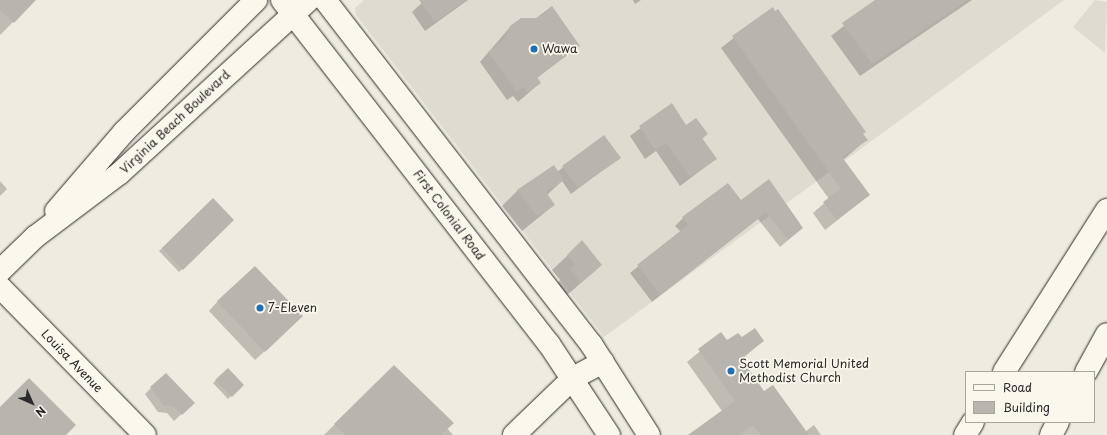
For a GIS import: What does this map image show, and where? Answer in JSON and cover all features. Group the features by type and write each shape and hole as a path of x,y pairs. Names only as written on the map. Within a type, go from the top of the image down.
{"main road":[{"name":"Virginia Beach Boulevard","path":"0,271 35,237 102,154 256,0"},
{"path":"325,0 603,362 649,435"},
{"name":"Virginia Beach Boulevard","path":"35,237 120,173 294,4"},
{"name":"First Colonial Road","path":"294,4 573,378 609,435"},
{"path":"1005,371 1107,210"},
{"name":"Louisa Avenue","path":"0,287 145,435"},
{"path":"1087,371 1107,334"},
{"path":"514,435 573,378 603,362"},
{"path":"964,435 972,423"},
{"path":"1051,435 1057,423"}],"shaded area":[{"path":"364,0 1064,0 604,337 356,15 355,8"},
{"path":"1095,0 1107,2 1105,53 1073,27"}],"building":[{"path":"0,0 36,0 14,23 0,10"},
{"path":"419,0 466,0 435,22"},
{"path":"875,0 968,0 872,64 842,23"},
{"name":"Wawa","path":"552,6 580,46 537,77 541,83 527,93 523,87 517,92 488,52 504,40 510,26 521,18 536,18"},
{"path":"773,7 775,11 778,9 866,132 863,134 868,140 842,157 870,195 837,220 823,202 841,189 732,36"},
{"path":"672,103 686,125 696,118 708,134 702,138 717,159 690,177 666,143 655,150 639,126"},
{"path":"604,135 621,158 578,188 562,166"},
{"path":"554,165 564,180 546,192 555,205 537,217 517,190"},
{"path":"769,179 803,228 788,240 766,212 660,295 637,265 688,225 682,217 728,183 741,200"},
{"path":"213,198 234,220 183,270 162,248"},
{"path":"582,240 602,265 581,283 570,269 575,265 567,255"},
{"name":"7-Eleven","path":"255,266 303,316 265,352 217,301"},
{"name":"Scott Memorial United Methodist Church","path":"755,328 764,341 741,358 764,391 773,385 809,435 760,435 753,425 739,435 688,435 735,401 698,349 721,332 727,340 738,333 742,337"},
{"path":"394,365 454,423 441,435 345,435 334,424"},
{"path":"228,368 244,385 232,397 215,380"},
{"path":"166,373 195,403 182,415 174,407 164,406 150,387"},
{"path":"29,378 76,425 66,435 0,435 0,407"}],"place":[{"name":"Wawa","path":"534,49"},
{"name":"7-Eleven","path":"260,308"},
{"name":"Scott Memorial United Methodist Church","path":"731,371"}]}
